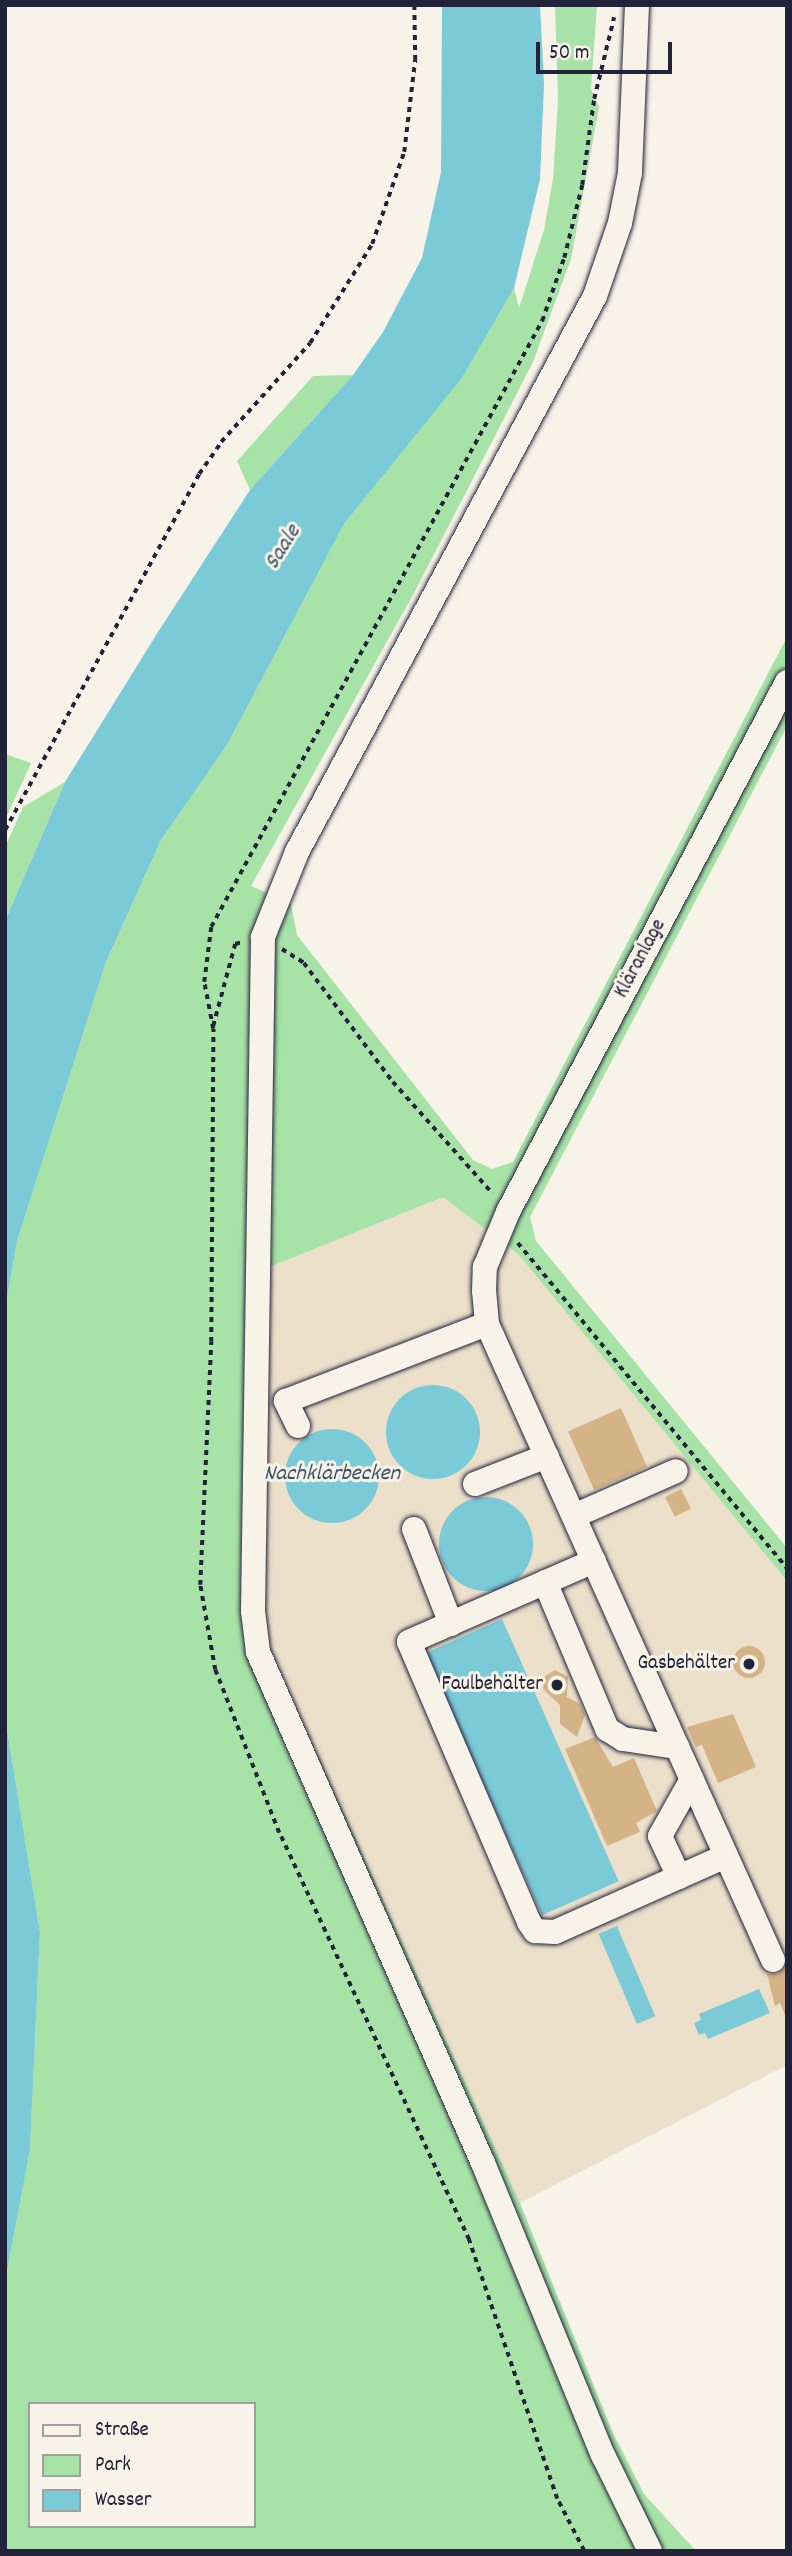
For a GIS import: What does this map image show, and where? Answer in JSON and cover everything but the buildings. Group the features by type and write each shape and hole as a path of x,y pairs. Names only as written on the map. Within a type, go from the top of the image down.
{"lane":[{"path":"637,5 630,173 620,223 595,296 298,852 264,937 253,1611 258,1652 483,2163 603,2455 650,2551"},
{"name":"Kläranlage","path":"487,1324 485,1267 497,1238 787,682"},
{"path":"298,1426 286,1401 487,1324 772,1960"},
{"path":"475,1484 547,1456"},
{"path":"574,1516 676,1471"},
{"path":"414,1529 451,1624"},
{"path":"594,1561 409,1642 534,1931 555,1932 726,1856"},
{"path":"545,1582 607,1729 623,1740 677,1747"},
{"path":"679,1877 660,1836 692,1779"}],"path":[{"path":"5,830 199,474 221,442 310,343 372,244 404,152 415,60 414,5"},
{"path":"584,2551 557,2500 469,2240 279,1833 215,1671 200,1585 211,1342 213,1029 204,982 211,926 542,320 564,258 582,185 594,99 617,5"}],"shaded area":[{"path":"443,1197 519,1255 787,1581 787,2065 520,2203 264,1636 267,1268"}],"green space":[{"path":"555,5 597,5 591,89 599,107 571,259 533,362 414,593 251,886 291,904 297,935 473,1160 492,1169 513,1162 787,637 787,726 530,1217 536,1241 787,1548 787,1581 519,1255 443,1197 267,1268 264,1636 520,2203 613,2433 644,2494 696,2551 5,2551 5,2282 30,2150 40,1932 5,1717 5,1311 17,1241 106,962 161,840 227,745 344,524 462,378 514,288 519,308 544,230 553,179 558,101"},
{"path":"353,375 250,490 237,461 313,376"},
{"path":"5,754 31,763 5,820"},
{"path":"65,782 5,921 5,847 23,807"}],"water":[{"name":"Saale","path":"442,5 540,5 544,84 540,179 514,288 462,378 344,524 227,745 161,840 106,962 17,1241 5,1311 5,921 65,782 158,632 250,490 353,375 383,332 422,258 441,172"},
{"name":"Nachklärbecken","path":"433,1385 451,1388 466,1399 477,1414 480,1432 477,1450 466,1465 451,1476 433,1479 415,1476 400,1465 389,1450 386,1432 389,1414 400,1399 415,1388"},
{"name":"Nachklärbecken","path":"332,1429 350,1432 365,1443 376,1458 379,1476 376,1494 365,1509 350,1520 332,1523 314,1520 299,1509 288,1494 285,1476 288,1458 299,1443 314,1432"},
{"path":"477,1497 495,1497 520,1510 530,1526 533,1544 530,1562 520,1578 495,1591 477,1591 452,1578 439,1553 439,1535 452,1510"},
{"path":"502,1619 619,1881 542,1915 425,1653"},
{"path":"5,1717 40,1932 30,2150 5,2282"},
{"path":"617,1926 655,2016 637,2024 599,1934"},
{"path":"759,1989 770,2013 708,2039 705,2033 699,2035 694,2023 701,2020 699,2014"}],"place":[{"name":"Gasbehälter","path":"749,1664"},
{"name":"Faulbehälter","path":"557,1685"}]}
